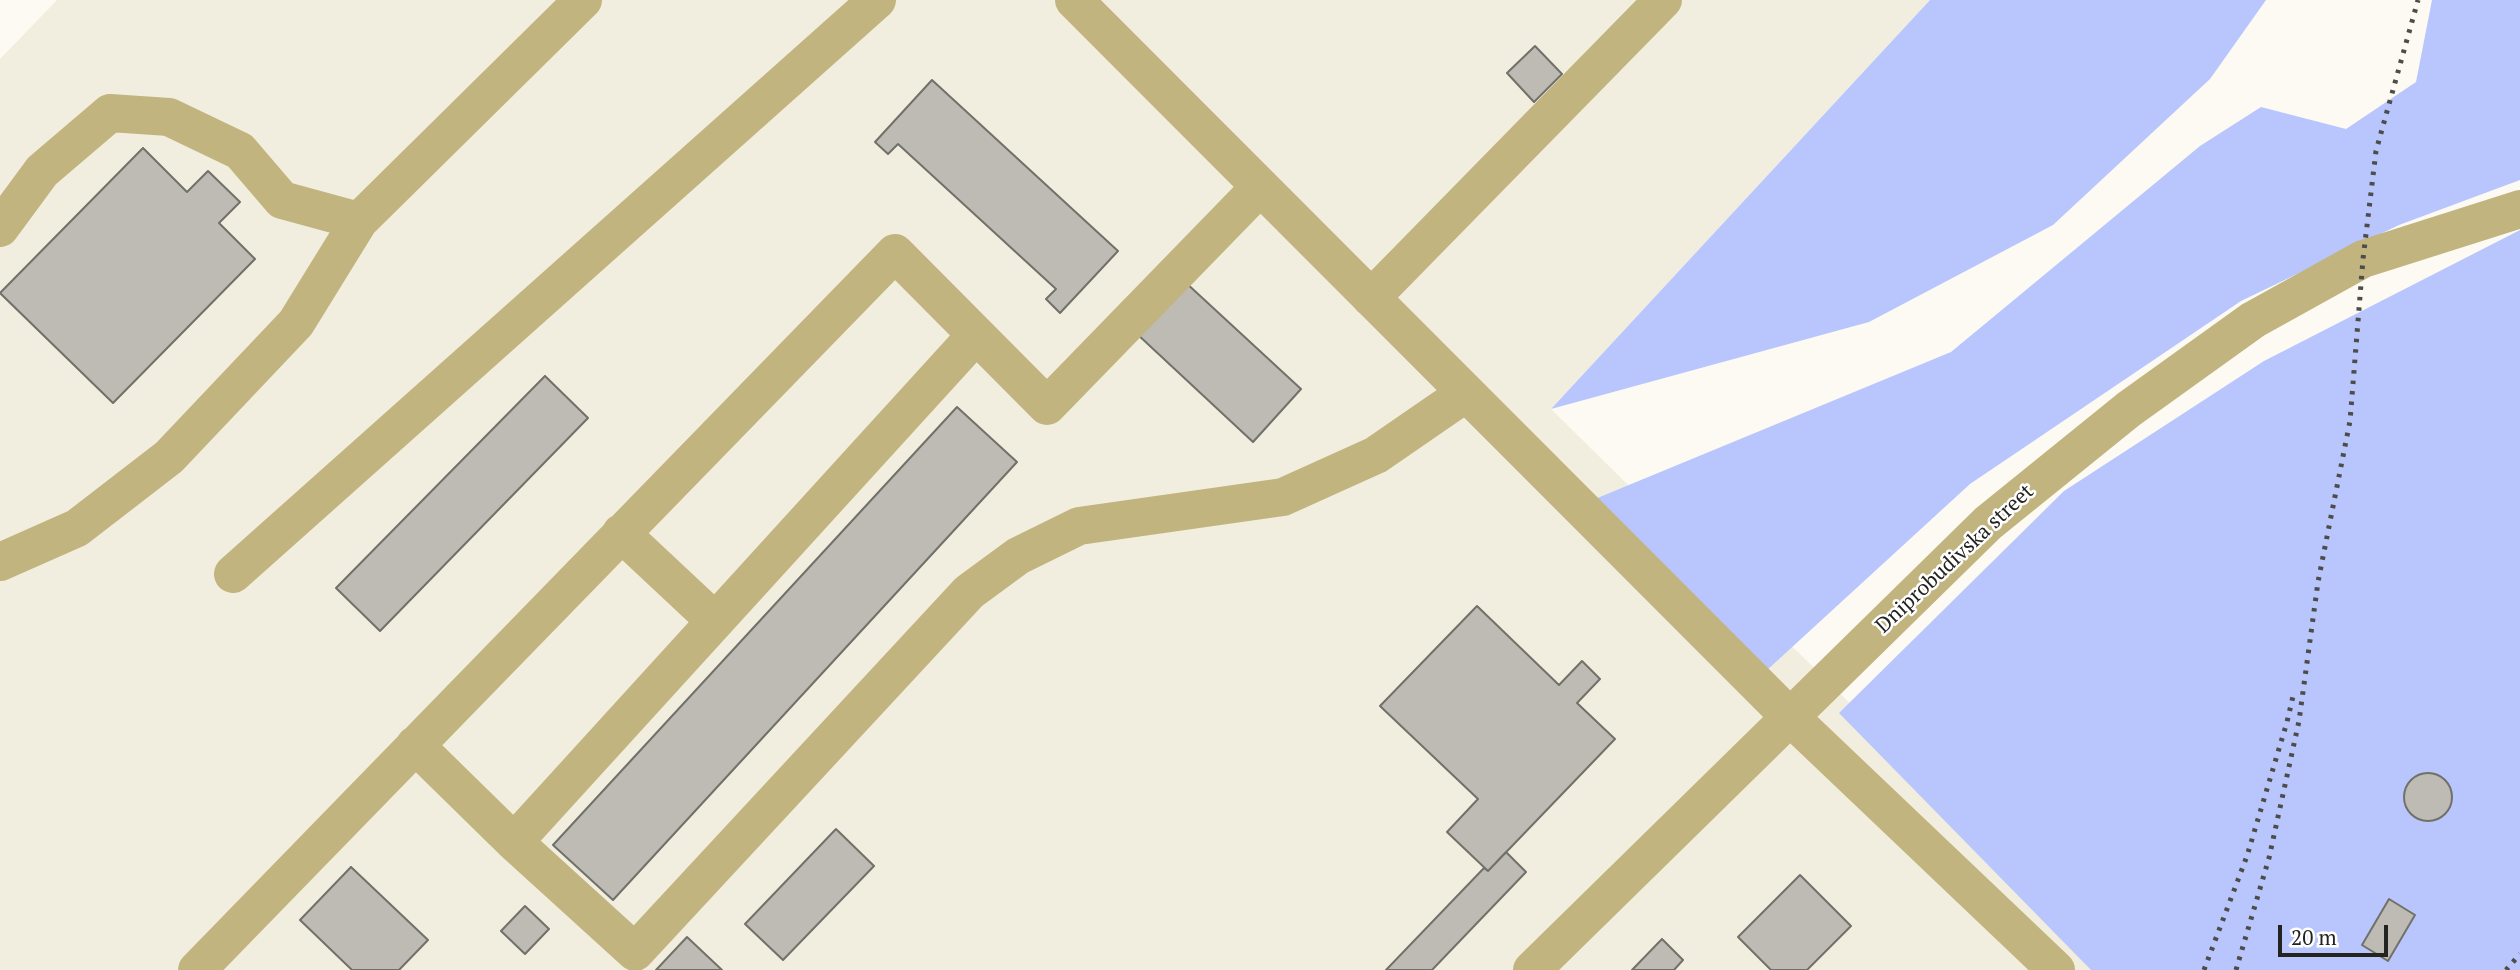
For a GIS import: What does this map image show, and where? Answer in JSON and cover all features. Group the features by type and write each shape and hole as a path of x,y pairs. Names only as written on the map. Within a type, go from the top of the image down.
{"street":[{"path":"0,562 77,528 169,457 296,323 359,220 583,0"},
{"path":"233,574 877,0"},
{"path":"1074,0 1789,716 2056,970"},
{"path":"1371,298 1663,0"},
{"path":"0,228 42,170 110,113 169,117 240,151 282,200 359,220"},
{"path":"197,970 895,253 1047,406 1261,187"},
{"name":"Dniprobudivska street","path":"1532,970 1988,523 2129,409 2253,320 2363,258 2520,209"},
{"path":"514,842 976,335"},
{"path":"415,746 635,953 969,592 1018,556 1079,526 1283,497 1376,455 1466,393"},
{"path":"621,533 715,621"}],"shaded area":[{"path":"57,0 1930,0 1551,409 2121,970 0,970 0,59"},
{"path":"1930,0 2266,0 2210,79 2053,225 1869,322 1551,409"},
{"path":"2432,0 2520,0 2520,180 2399,225 2241,301 1970,484 1754,682 1578,506 1951,352 2200,146 2261,107 2346,129 2416,82"},
{"path":"2520,230 2520,970 2091,970 1839,713 2064,491 2264,361"}],"building":[{"path":"1535,46 1562,74 1534,102 1507,73"},
{"path":"932,80 1118,251 1060,313 1046,299 1056,289 898,144 888,154 875,142"},
{"path":"143,148 187,192 208,171 240,202 219,223 255,259 113,403 0,293"},
{"path":"1184,281 1301,389 1253,442 1136,333"},
{"path":"545,376 588,418 380,631 336,588"},
{"path":"957,407 1017,462 613,900 553,845"},
{"path":"1477,606 1559,685 1582,661 1600,679 1577,703 1615,739 1488,871 1447,832 1478,799 1380,706"},
{"path":"2428,773 2445,780 2452,797 2445,814 2428,821 2411,814 2404,797 2411,780"},
{"path":"836,829 874,866 783,960 745,924"},
{"path":"1506,852 1526,872 1432,970 1386,970 1484,868 1488,871"},
{"path":"351,867 428,940 399,970 352,970 300,920"},
{"path":"1800,875 1851,926 1807,970 1771,970 1738,937"},
{"path":"2389,899 2415,915 2388,961 2362,945"},
{"path":"525,906 549,929 525,954 501,931"},
{"path":"687,937 722,970 656,970"},
{"path":"1662,939 1683,960 1674,970 1632,970"}],"railway":[{"path":"2236,970 2269,858 2299,721 2318,582 2350,421 2363,259 2376,151 2418,0"},
{"path":"2204,970 2247,856 2294,692"},
{"path":"2506,970 2520,954"}]}
